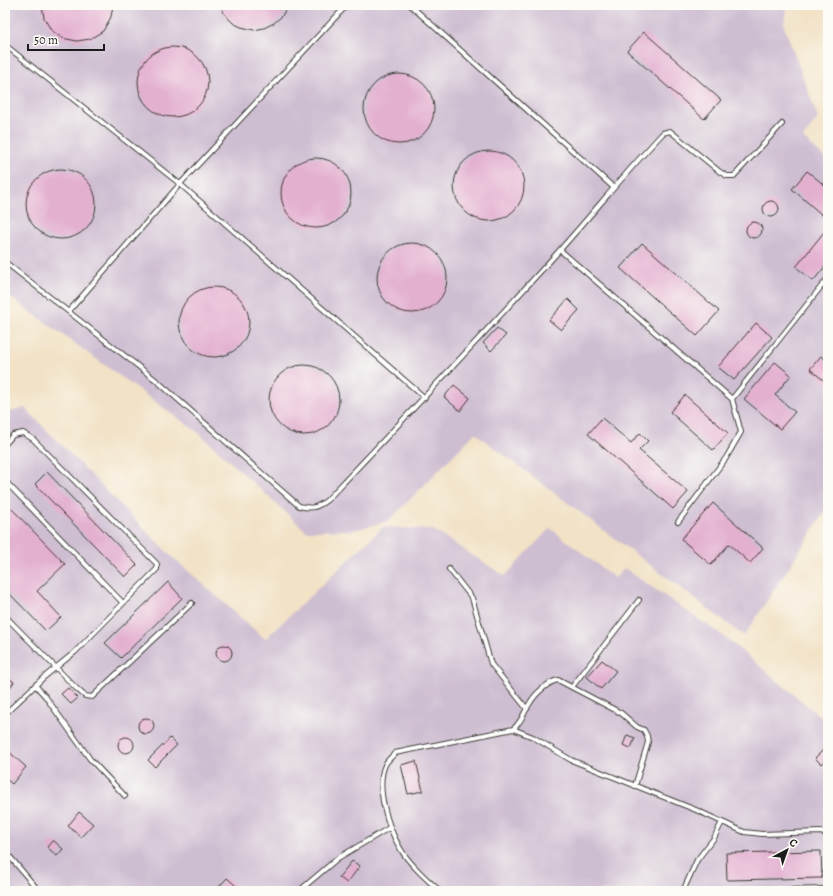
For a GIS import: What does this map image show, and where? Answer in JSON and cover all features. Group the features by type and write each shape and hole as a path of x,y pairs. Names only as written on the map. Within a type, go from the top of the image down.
{"lane":[{"path":"69,311 180,184 347,5"},
{"path":"410,5 613,187"},
{"path":"5,45 180,184 425,398"},
{"path":"5,262 156,381 299,506 310,509 327,500 425,398 560,250 613,187 663,133 670,131 720,172 726,176 734,176 782,124"},
{"path":"560,250 732,399 741,432 726,458 678,522"},
{"path":"732,399 828,278"},
{"path":"5,444 13,435 23,433 33,439 157,564 157,569 75,652 35,685 5,714"},
{"path":"5,481 123,603"},
{"path":"449,569 472,598 491,664 527,709"},
{"path":"572,687 639,600"},
{"path":"5,616 55,668 85,696 92,697 192,603"},
{"path":"513,729 524,717 530,702 551,681 558,680 621,713 636,727 644,730 648,736 648,742 635,786"},
{"path":"35,685 45,696 90,759 125,796"},
{"path":"440,891 400,849 389,828 383,797 382,776 385,763 395,753 513,729 533,736 571,760 744,832 762,834 821,832 828,835"},
{"path":"684,891 697,860 714,838 722,822"},
{"path":"299,891 338,858 389,828"},
{"path":"5,851 40,891"},
{"path":"748,891 826,889"}],"shaded area":[{"path":"5,5 783,5 786,7 784,26 818,118 803,138 828,161 828,269 825,273 828,276 828,507 744,636 475,433 389,521 354,530 306,531 200,434 5,293"},
{"path":"25,408 169,554 265,639 383,527 433,530 505,576 550,528 615,578 624,568 726,638 828,723 828,891 5,891 5,413"}],"building":[{"path":"42,5 113,5 111,17 103,31 90,39 77,41 62,38 51,30 44,18"},
{"path":"220,5 288,5 282,16 274,23 264,28 254,30 241,27 233,23 225,15"},
{"path":"644,32 721,100 704,119 627,51"},
{"path":"166,47 180,47 193,53 202,62 206,68 208,82 206,96 198,107 187,115 180,117 166,117 159,115 148,107 140,96 138,89 138,75 140,68 148,57 159,49"},
{"path":"392,74 406,74 419,80 428,89 432,95 434,109 432,123 424,134 413,142 406,144 392,144 385,142 374,134 366,123 364,116 364,102 366,95 374,84 385,76"},
{"path":"482,151 496,151 509,157 518,166 522,172 524,186 522,200 514,211 503,219 496,221 482,221 475,219 464,211 456,200 454,193 454,179 456,172 464,161 475,153"},
{"path":"309,158 323,158 336,164 345,173 349,179 351,193 349,207 341,218 330,226 323,228 309,228 302,226 291,218 283,207 281,200 281,186 283,179 291,168 302,160"},
{"path":"54,169 68,169 81,175 90,184 94,190 96,204 94,218 86,229 75,237 68,239 54,239 47,237 36,229 28,218 26,211 26,197 28,190 36,179 47,171"},
{"path":"807,171 828,188 828,220 792,189"},
{"path":"771,201 778,206 779,209 774,216 771,217 764,212 763,209 768,202"},
{"path":"754,222 761,227 762,230 757,237 754,238 747,233 746,230 751,223"},
{"path":"828,227 828,263 813,281 796,267"},
{"path":"405,243 419,243 432,249 441,258 445,264 447,278 445,292 437,303 426,311 419,313 405,313 398,311 387,303 379,292 377,285 377,271 379,264 387,253 398,245"},
{"path":"642,243 719,311 697,336 620,268"},
{"path":"207,287 221,287 234,293 243,302 247,308 249,322 247,336 239,347 228,355 221,357 207,357 200,355 189,347 181,336 179,329 179,315 181,308 189,297 200,289"},
{"path":"568,299 579,310 561,330 549,320"},
{"path":"756,323 772,337 734,380 718,367"},
{"path":"497,328 506,335 491,351 483,343"},
{"path":"821,356 828,362 828,384 810,369"},
{"path":"775,362 791,375 775,395 795,412 780,429 744,399"},
{"path":"297,365 311,365 324,371 333,380 337,386 339,400 337,414 329,425 318,433 311,435 297,435 290,433 279,425 271,414 269,407 269,393 271,386 279,375 290,367"},
{"path":"454,385 470,398 460,411 444,397"},
{"path":"685,395 728,433 713,450 670,412"},
{"path":"602,418 631,443 640,433 648,441 639,450 688,492 673,509 588,434"},
{"path":"47,472 137,565 125,577 35,484"},
{"path":"713,503 763,548 750,563 729,544 711,565 681,539"},
{"path":"12,509 65,564 37,591 61,617 46,631 5,589 5,515"},
{"path":"168,582 182,598 121,658 105,643"},
{"path":"224,645 231,650 232,653 227,660 224,661 217,656 216,653 221,646"},
{"path":"602,660 616,671 601,689 587,677"},
{"path":"5,675 14,682 5,694"},
{"path":"68,688 78,698 71,704 61,694"},
{"path":"146,718 153,723 154,726 149,733 146,734 139,729 138,726 143,719"},
{"path":"627,735 635,738 631,748 623,745"},
{"path":"126,737 133,742 134,745 129,752 126,753 119,748 118,745 123,738"},
{"path":"170,738 177,745 155,767 148,760"},
{"path":"828,745 828,757 821,764 815,758"},
{"path":"5,748 26,767 12,784 5,778"},
{"path":"416,761 423,791 408,794 401,765"},
{"path":"79,812 93,824 81,837 68,826"},
{"path":"53,840 63,849 57,856 47,847"},
{"path":"821,851 822,878 727,880 726,853"},
{"path":"352,861 360,866 347,883 339,877"},
{"path":"227,878 242,891 215,891"}]}
